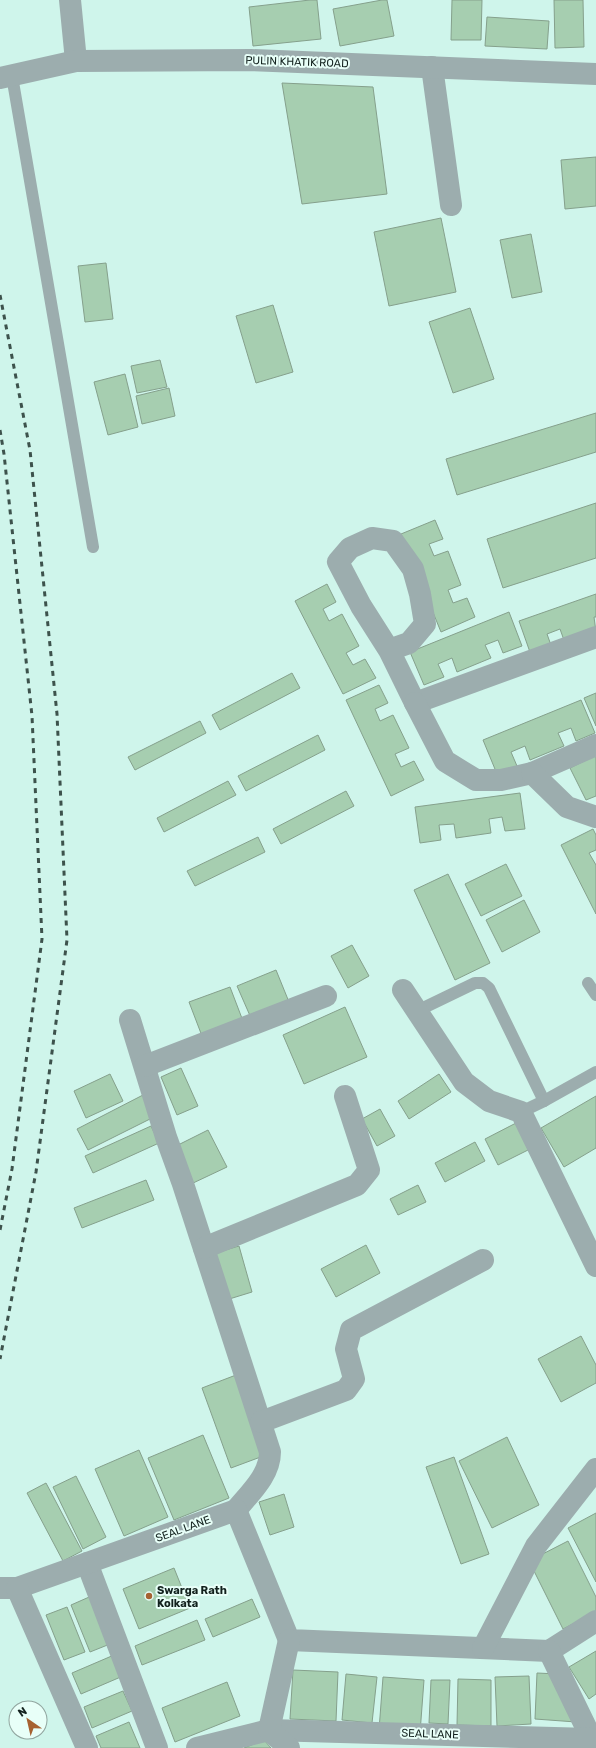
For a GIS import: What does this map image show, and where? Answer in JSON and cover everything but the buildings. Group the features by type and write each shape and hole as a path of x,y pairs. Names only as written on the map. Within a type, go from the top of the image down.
{"street":[{"path":"70,0 76,62"},
{"name":"PULIN KHATIK ROAD","path":"6,77 76,62 251,60 596,74"},
{"path":"432,67 451,205"},
{"path":"389,650 409,643 425,624 420,594 413,569 393,541 372,538 350,548 338,562 361,606 389,650 445,761 476,780 500,780 532,773 596,745"},
{"path":"415,703 596,637"},
{"path":"532,773 567,807 596,817"},
{"path":"403,990 464,1082 489,1101 521,1112 596,1266"},
{"path":"145,1066 326,996"},
{"path":"130,1020 166,1137 204,1248 270,1452 270,1461 260,1481 236,1510 289,1640 269,1730 289,1748"},
{"path":"204,1248 357,1185 369,1170 345,1096"},
{"path":"261,1422 346,1390 354,1379 346,1349 351,1330 483,1260"},
{"path":"483,1648 536,1546 596,1469"},
{"name":"SEAL LANE","path":"9,1588 87,1563 236,1510"},
{"path":"87,1563 157,1748"},
{"path":"9,1588 87,1748"},
{"path":"289,1640 549,1650 596,1621"},
{"name":"SEAL LANE","path":"197,1748 269,1730 593,1743 549,1650"}],"lane":[{"path":"6,77 93,547"},
{"path":"417,1012 475,983 484,983 489,988 544,1102"},
{"path":"588,983 596,995"},
{"path":"521,1112 544,1102 596,1072"}],"railway":[{"path":"0,295 30,450 57,714 67,940 36,1172 0,1359"},
{"path":"0,430 4,454 32,716 42,939 12,1169 0,1230"}],"place":[{"name":"Swarga Rath Kolkata","path":"149,1596"}]}
